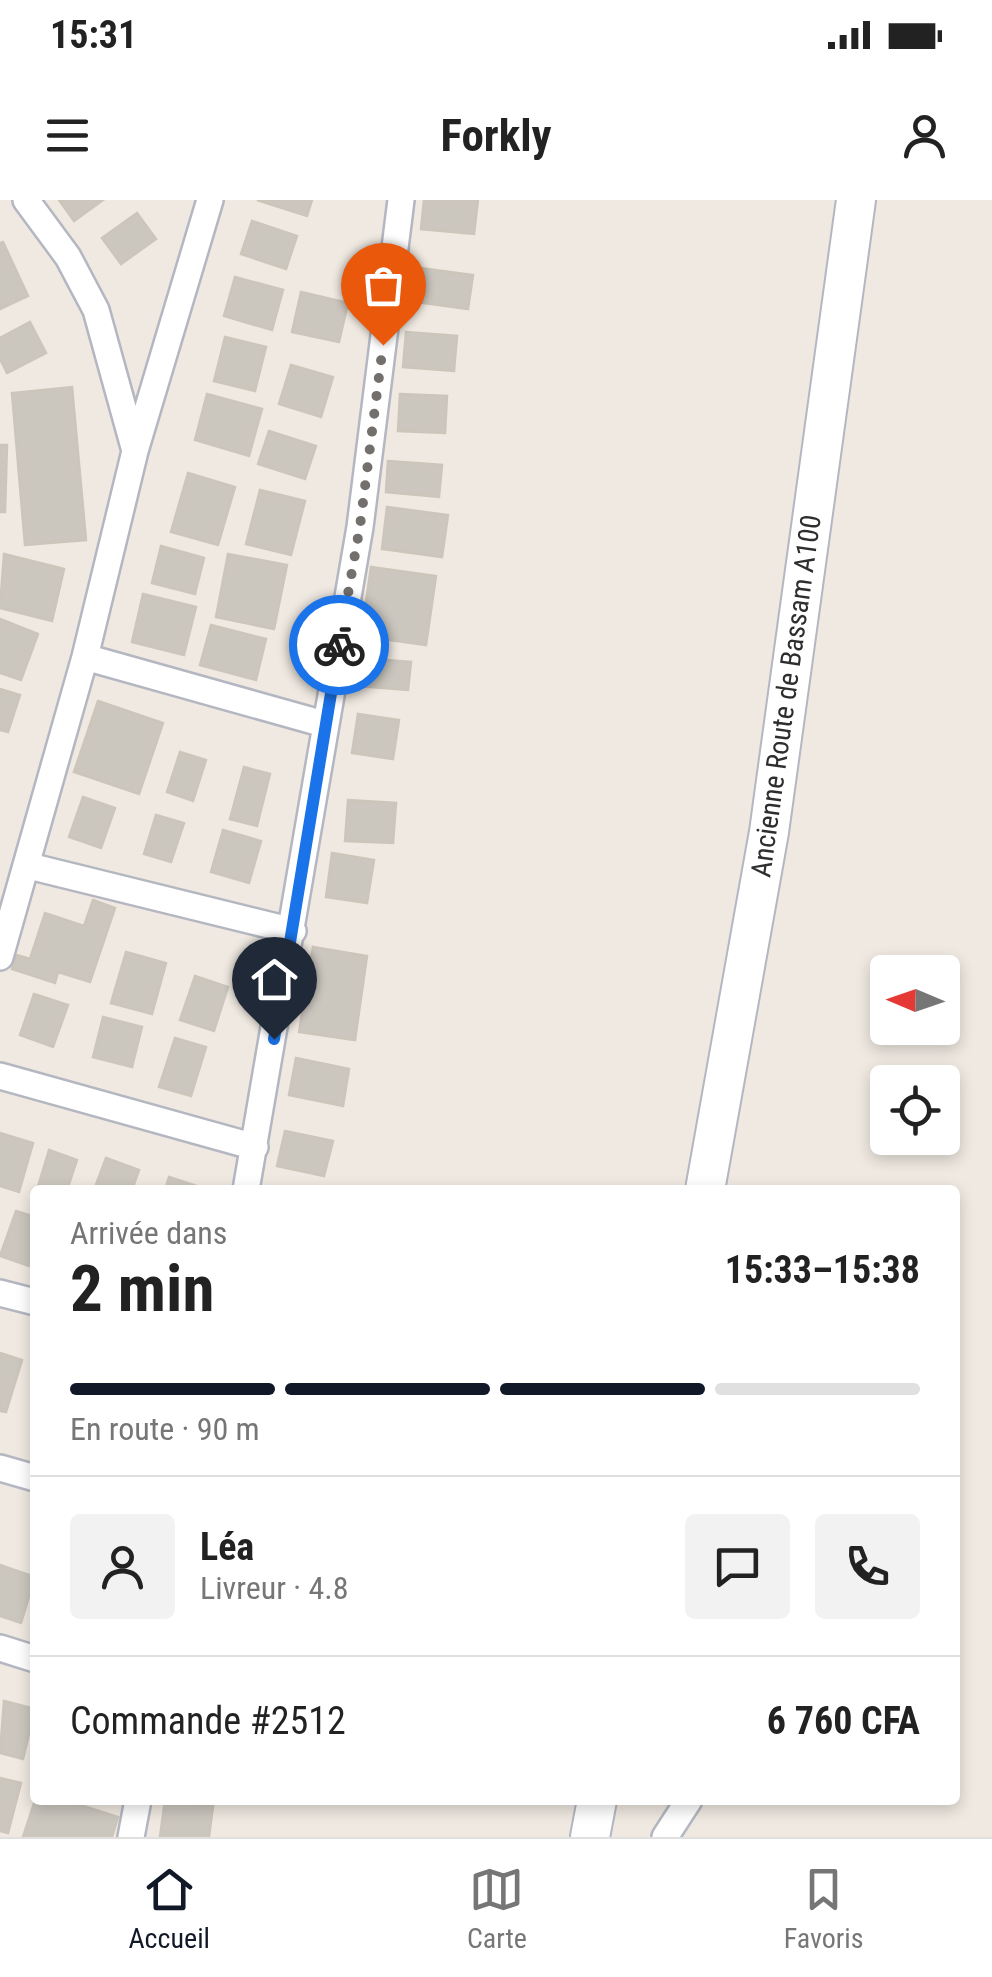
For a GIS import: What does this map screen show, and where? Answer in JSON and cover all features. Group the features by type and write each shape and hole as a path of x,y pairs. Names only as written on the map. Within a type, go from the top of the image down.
{"main road":[{"name":"Ancienne Route de Bassam A100","path":"707,1185 769,832 856,200"},
{"path":"590,1837 596,1805"}],"street":[{"path":"26,200 68,257 96,310 135,451"},
{"path":"0,957 85,657 135,451 210,200"},
{"path":"247,1185 360,526 401,200"},
{"path":"85,657 324,724"},
{"path":"28,866 293,931"},
{"path":"0,1076 255,1147"},
{"path":"0,1293 30,1301"},
{"path":"0,1468 30,1477"},
{"path":"0,1648 30,1657"},
{"path":"131,1837 137,1805"},
{"path":"665,1837 685,1805"}],"building":[{"path":"59,200 103,200 74,221"},
{"path":"257,200 312,200 307,216"},
{"path":"424,200 478,200 474,234 421,229"},
{"path":"137,213 156,239 121,264 102,238"},
{"path":"252,221 297,236 286,269 241,254"},
{"path":"3,242 28,296 0,309 0,243"},
{"path":"420,268 473,275 468,309 416,302"},
{"path":"235,277 283,290 272,330 224,316"},
{"path":"301,292 348,303 339,342 292,332"},
{"path":"30,322 46,353 7,373 0,359 0,338"},
{"path":"406,332 457,336 454,371 403,367"},
{"path":"225,337 266,347 255,391 214,381"},
{"path":"291,365 333,377 321,417 279,404"},
{"path":"72,387 86,540 25,545 12,393"},
{"path":"207,394 262,409 249,456 195,440"},
{"path":"400,394 447,396 445,433 398,431"},
{"path":"269,431 316,446 305,479 258,464"},
{"path":"0,445 7,445 5,512 0,512"},
{"path":"388,461 442,465 439,497 386,492"},
{"path":"188,473 235,487 218,545 171,532"},
{"path":"260,490 305,501 291,555 246,544"},
{"path":"387,507 448,515 442,557 382,549"},
{"path":"161,546 204,558 195,594 152,583"},
{"path":"4,554 64,569 52,621 0,608"},
{"path":"228,554 287,565 274,629 216,617"},
{"path":"371,567 436,576 426,645 361,636"},
{"path":"143,594 196,607 184,655 132,642"},
{"path":"0,619 38,634 21,680 0,673"},
{"path":"211,625 266,639 256,680 200,665"},
{"path":"361,658 411,662 408,690 358,686"},
{"path":"0,689 20,695 8,732 0,730"},
{"path":"98,701 163,723 139,794 74,772"},
{"path":"358,714 399,720 393,759 352,753"},
{"path":"180,752 206,760 193,801 167,792"},
{"path":"244,767 270,774 257,826 230,819"},
{"path":"83,797 115,808 101,848 69,837"},
{"path":"348,800 396,803 393,843 345,841"},
{"path":"156,815 184,823 171,862 144,854"},
{"path":"223,830 261,841 249,883 211,872"},
{"path":"332,853 374,860 367,903 326,897"},
{"path":"93,900 115,908 90,982 58,972 55,983 12,969 17,955 30,959 45,913 84,926"},
{"path":"313,947 367,956 355,1040 299,1032"},
{"path":"126,952 166,963 152,1014 111,1003"},
{"path":"195,976 228,987 214,1031 180,1020"},
{"path":"34,994 68,1005 53,1047 20,1035"},
{"path":"103,1017 142,1027 132,1067 93,1057"},
{"path":"175,1038 206,1047 191,1096 159,1087"},
{"path":"296,1058 349,1069 343,1106 289,1095"},
{"path":"285,1131 333,1141 324,1176 277,1166"},
{"path":"0,1133 33,1143 19,1192 0,1186"},
{"path":"49,1150 77,1160 69,1185 38,1185"},
{"path":"106,1158 139,1170 134,1185 96,1185"},
{"path":"169,1177 194,1185 167,1185"},
{"path":"16,1211 30,1215 30,1266 0,1256"},
{"path":"0,1353 22,1360 6,1412 0,1411"},
{"path":"0,1565 30,1575 30,1593 21,1623 0,1616"},
{"path":"4,1701 30,1708 23,1759 0,1753"},
{"path":"0,1778 21,1783 8,1833 0,1831"},
{"path":"33,1805 81,1805 118,1817 112,1837 23,1837"},
{"path":"164,1805 213,1806 209,1837 160,1837"}],"way so far":[{"path":"339,645 360,526 383,345"}],"route":[{"path":"274,1039 339,645"}]}
